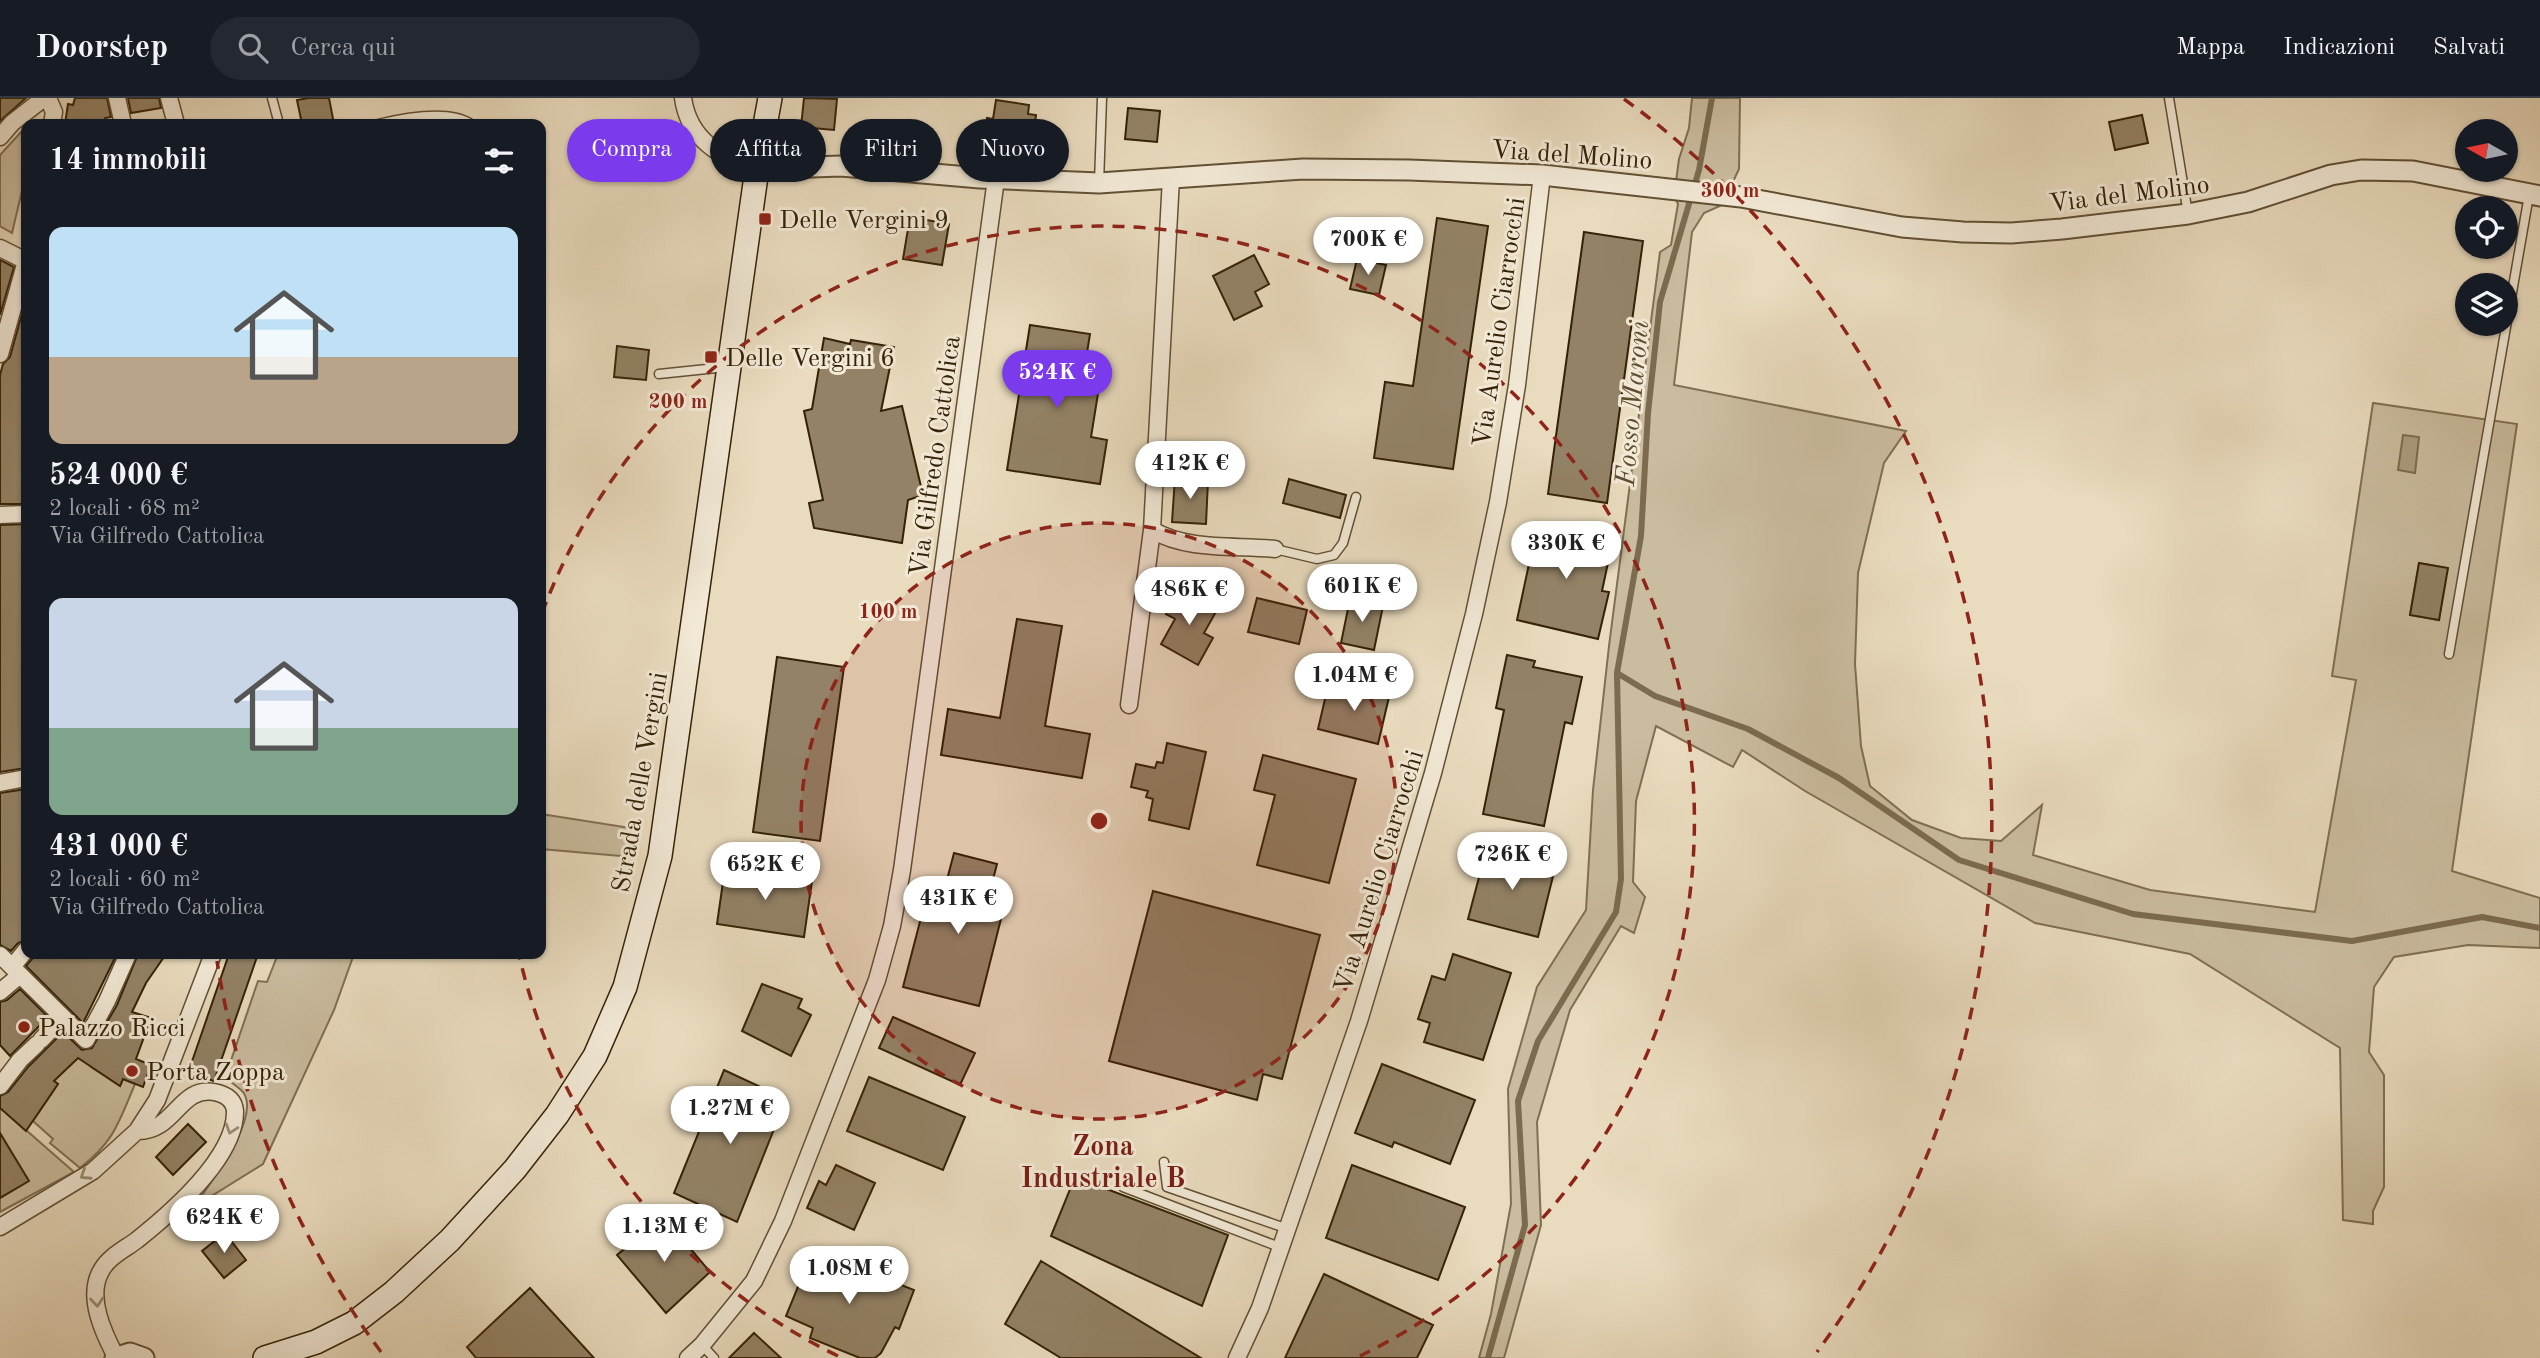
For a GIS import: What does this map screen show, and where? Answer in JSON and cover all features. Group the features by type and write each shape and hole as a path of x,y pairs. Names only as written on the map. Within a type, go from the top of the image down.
{"main road":[{"name":"Strada delle Vergini","path":"766,119 770,98"},
{"name":"Strada delle Vergini","path":"265,1358 335,1334 354,1324 450,1240 515,1169 557,1115 595,1056 625,986 660,856 755,182"}],"street":[{"path":"0,137 12,123 46,98 54,112 53,119"},
{"path":"117,98 122,119"},
{"path":"169,98 175,119"},
{"path":"683,98 685,114 694,130 710,146"},
{"name":"Via del Molino","path":"826,167 956,176"},
{"name":"Via del Molino","path":"1069,182 1099,183 1325,169 1542,176 1741,197 1902,227 2011,233 2188,214 2248,202 2331,175 2361,170 2413,171 2534,195"},
{"name":"Via Aurelio Ciarrocchi","path":"1237,1358 1260,1308 1282,1248 1359,1021 1433,773 1474,614 1498,502 1517,385 1542,176"},
{"path":"1129,705 1152,530 1171,178"},
{"name":"Via Gilfredo Cattolica","path":"688,1358 702,1345 754,1280 783,1221 877,980 892,926 908,829 996,182"},
{"path":"0,248 21,258"},
{"path":"0,354 19,313"},
{"path":"0,515 21,514"},
{"path":"1152,530 1163,537 1196,544 1275,549"},
{"path":"0,783 21,779"},
{"path":"0,992 11,965 86,1040 126,959"},
{"path":"0,1227 93,1171 138,1131 157,1100 211,959"},
{"path":"0,1086 20,1060 63,1017"},
{"path":"138,1131 149,1132 161,1126 197,1093 212,1091 228,1096 234,1105 235,1121 224,1150 197,1184 165,1216 100,1271 97,1310 116,1358 130,1353 144,1358"}],"lane":[{"path":"272,98 278,119"},
{"path":"1099,183 1102,98"},
{"path":"2169,98 2188,214"},
{"path":"406,119 463,119"},
{"path":"2449,654 2534,195"},
{"path":"659,374 729,366"},
{"path":"1275,549 1317,559 1334,555 1343,542 1356,497"},
{"path":"1164,1163 1167,1187 1288,1229"},
{"path":"1122,1186 1282,1248"},
{"path":"702,1345 714,1358"}],"shaded area":[{"path":"1692,98 1740,98 1739,169 1722,205 1704,213 1692,232 1674,385 1906,431 1884,463 1858,573 1855,664 1861,746 1870,786 1912,820 1961,838 2001,841 2042,805 2033,855 2150,890 2315,912 2356,680 2332,676 2373,403 2517,424 2452,871 2540,898 2540,948 2468,945 2394,957 2374,987 2369,1052 2384,1075 2384,1187 2373,1211 2373,1224 2343,1220 2340,1048 2190,954 2035,923 1805,791 1742,750 1733,767 1656,726 1636,801 1633,882 1645,897 1634,933 1621,926 1570,1010 1537,1122 1541,1225 1504,1358 1479,1358 1491,1314 1511,1204 1508,1089 1537,987 1586,910 1593,790 1609,646 1660,252 1671,245 1678,204 1674,196 1679,159 1689,128","holes":["2419,563 2447,568 2439,620 2410,615"]},
{"path":"21,132 21,195 12,233 0,226 0,155"},
{"path":"2403,435 2419,437 2415,473 2398,470"},
{"path":"546,815 637,829 632,857 546,849"},
{"path":"276,959 352,959 334,1010 263,1164 202,1202 201,1197 234,1146 246,1116 247,1103 243,1092 225,1078 258,981 267,982"},
{"path":"84,1053 93,1058 91,1067 120,1086 123,1079 135,1084 120,1120 108,1140 80,1168 50,1143 53,1139 33,1121 58,1084 50,1078 63,1062 68,1067"},
{"path":"2,1109 74,1172 0,1212 0,1111"}],"building":[{"path":"0,98 26,98 0,121"},
{"path":"75,98 107,98 111,117 66,119 68,104 73,105"},
{"path":"128,98 159,98 161,108 131,113"},
{"path":"329,98 333,119 301,119 297,100"},
{"path":"804,98 837,99 834,130 826,129 826,119 802,119"},
{"path":"996,100 1029,105 1028,114 1036,115 1035,119 993,119"},
{"path":"1128,108 1160,111 1157,142 1125,139"},
{"path":"2142,115 2148,143 2115,150 2109,122"},
{"path":"910,217 949,224 942,265 903,259"},
{"path":"1437,218 1488,226 1453,469 1374,458 1385,382 1413,386"},
{"path":"1584,232 1643,241 1607,503 1548,494"},
{"path":"1254,255 1269,284 1255,292 1262,306 1234,320 1213,276"},
{"path":"1357,259 1386,265 1379,295 1350,289"},
{"path":"0,260 14,267 0,315"},
{"path":"21,317 21,504 0,504 0,375 3,364 10,357"},
{"path":"1030,325 1090,334 1083,378 1100,381 1091,437 1107,440 1100,484 1007,470"},
{"path":"824,338 850,344 851,340 894,347 881,411 902,406 923,495 908,500 902,543 814,528 809,503 823,500 804,411 812,409"},
{"path":"617,346 649,350 646,380 614,377"},
{"path":"1175,478 1208,480 1206,524 1172,522"},
{"path":"1289,479 1346,495 1340,518 1283,503"},
{"path":"1538,522 1613,539 1602,591 1609,592 1598,639 1517,620"},
{"path":"21,524 21,769 0,772 0,525"},
{"path":"2419,563 2448,568 2439,620 2410,615"},
{"path":"1180,589 1217,610 1204,633 1213,638 1198,665 1161,644 1175,619 1166,614"},
{"path":"1257,598 1307,610 1299,644 1248,632"},
{"path":"1350,599 1383,606 1374,650 1341,643"},
{"path":"1017,619 1062,626 1045,726 1090,734 1082,778 941,755 948,709 1000,718"},
{"path":"1507,655 1535,661 1533,667 1582,677 1572,724 1565,722 1544,826 1483,814 1504,710 1496,708"},
{"path":"777,657 844,667 820,841 753,832"},
{"path":"1329,682 1389,697 1378,744 1318,729"},
{"path":"1167,743 1206,752 1189,829 1149,820 1153,799 1146,797 1148,791 1131,787 1136,764 1155,768 1157,762 1163,763"},
{"path":"1263,755 1356,779 1329,883 1257,865 1275,795 1254,790"},
{"path":"21,790 21,942 11,951 0,945 0,793"},
{"path":"1487,847 1556,864 1538,937 1468,919"},
{"path":"954,853 997,864 987,903 1004,907 979,1006 903,987 923,910 938,914"},
{"path":"725,868 812,881 804,937 717,924"},
{"path":"1153,891 1320,935 1282,1079 1263,1074 1257,1100 1109,1061"},
{"path":"1453,954 1511,973 1483,1060 1424,1042 1430,1023 1418,1019 1432,976 1445,980"},
{"path":"32,959 115,959 83,1023 26,966"},
{"path":"136,959 163,959 146,983 132,1012 151,1018 136,1059 151,1065 143,1087 123,1079 120,1086 78,1058 54,1081 58,1084 26,1131 0,1108 0,1096 8,1092 28,1067 63,1032 82,1050 92,1048 117,1005"},
{"path":"227,959 256,959 214,1081 188,1073"},
{"path":"762,984 802,999 798,1008 811,1015 791,1056 742,1031"},
{"name":"Palazzo Ricci","path":"20,989 48,1017 10,1056 0,1045 0,1002 7,1000"},
{"path":"893,1017 975,1053 960,1085 879,1048"},
{"path":"1382,1064 1475,1100 1450,1164 1394,1142 1392,1147 1355,1133"},
{"path":"724,1070 786,1099 737,1222 674,1193"},
{"path":"869,1077 965,1117 943,1170 847,1131"},
{"path":"188,1124 206,1142 173,1175 156,1157"},
{"path":"0,1133 29,1181 0,1198"},
{"path":"836,1165 875,1183 854,1230 807,1208 819,1181 826,1185"},
{"path":"1352,1165 1465,1207 1438,1280 1326,1238"},
{"path":"1075,1177 1228,1235 1202,1306 1051,1236"},
{"path":"664,1217 710,1272 666,1313 617,1255"},
{"path":"225,1233 246,1260 224,1278 202,1251"},
{"path":"813,1250 914,1290 899,1329 895,1327 881,1353 875,1358 860,1358 810,1338 813,1328 786,1316"},
{"path":"1041,1261 1201,1358 1061,1358 1005,1324"},
{"path":"1324,1274 1433,1325 1417,1358 1285,1358"},
{"path":"530,1288 594,1358 476,1358 467,1347"},
{"path":"754,1333 781,1358 729,1358"}],"waterway":[{"name":"Fosso Maroni","path":"1488,1358 1525,1225 1518,1101 1538,1041 1616,912 1621,879 1617,673 1641,536 1648,413 1660,302 1699,170 1712,98"},
{"path":"1617,673 1655,696 1748,729 1839,778 1959,860 2133,914 2352,941 2482,917 2540,928"}],"place":[{"name":"Delle Vergini 9","path":"765,219"},
{"name":"Delle Vergini 6","path":"711,357"},
{"name":"Palazzo Ricci","path":"24,1027"},
{"name":"Porta Zoppa","path":"132,1071"}],"district":[{"name":"Zona Industriale B","path":"1103,1161"}]}
